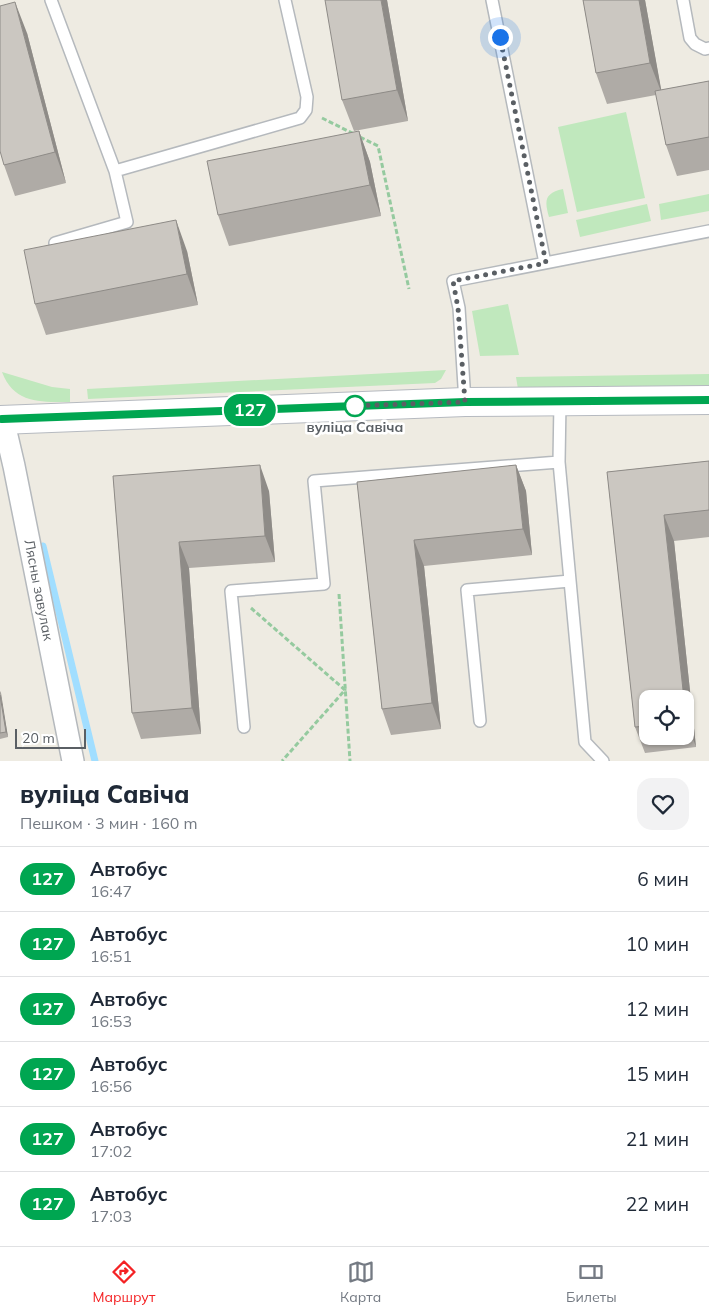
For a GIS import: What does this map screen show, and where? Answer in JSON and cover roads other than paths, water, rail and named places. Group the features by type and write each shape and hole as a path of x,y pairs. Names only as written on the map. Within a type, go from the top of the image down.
{"street":[{"path":"1,417 465,402 709,400"},
{"name":"Лясны завулак","path":"1,417 14,466 73,761"}],"lane":[{"path":"51,0 115,171 127,222 55,243"},
{"path":"115,171 300,118 306,110 307,98 285,0"},
{"path":"492,0 546,263"},
{"path":"683,0 690,38 705,49 709,48"},
{"path":"465,402 458,308 453,281 709,231"},
{"path":"560,402 559,462 585,742 603,761"},
{"path":"244,727 231,591 324,584 314,481 559,462"},
{"path":"480,722 467,590 570,581"}],"waterway":[{"path":"43,546 95,761"}],"place":[{"name":"вуліца Савіча","path":"355,406"}]}
